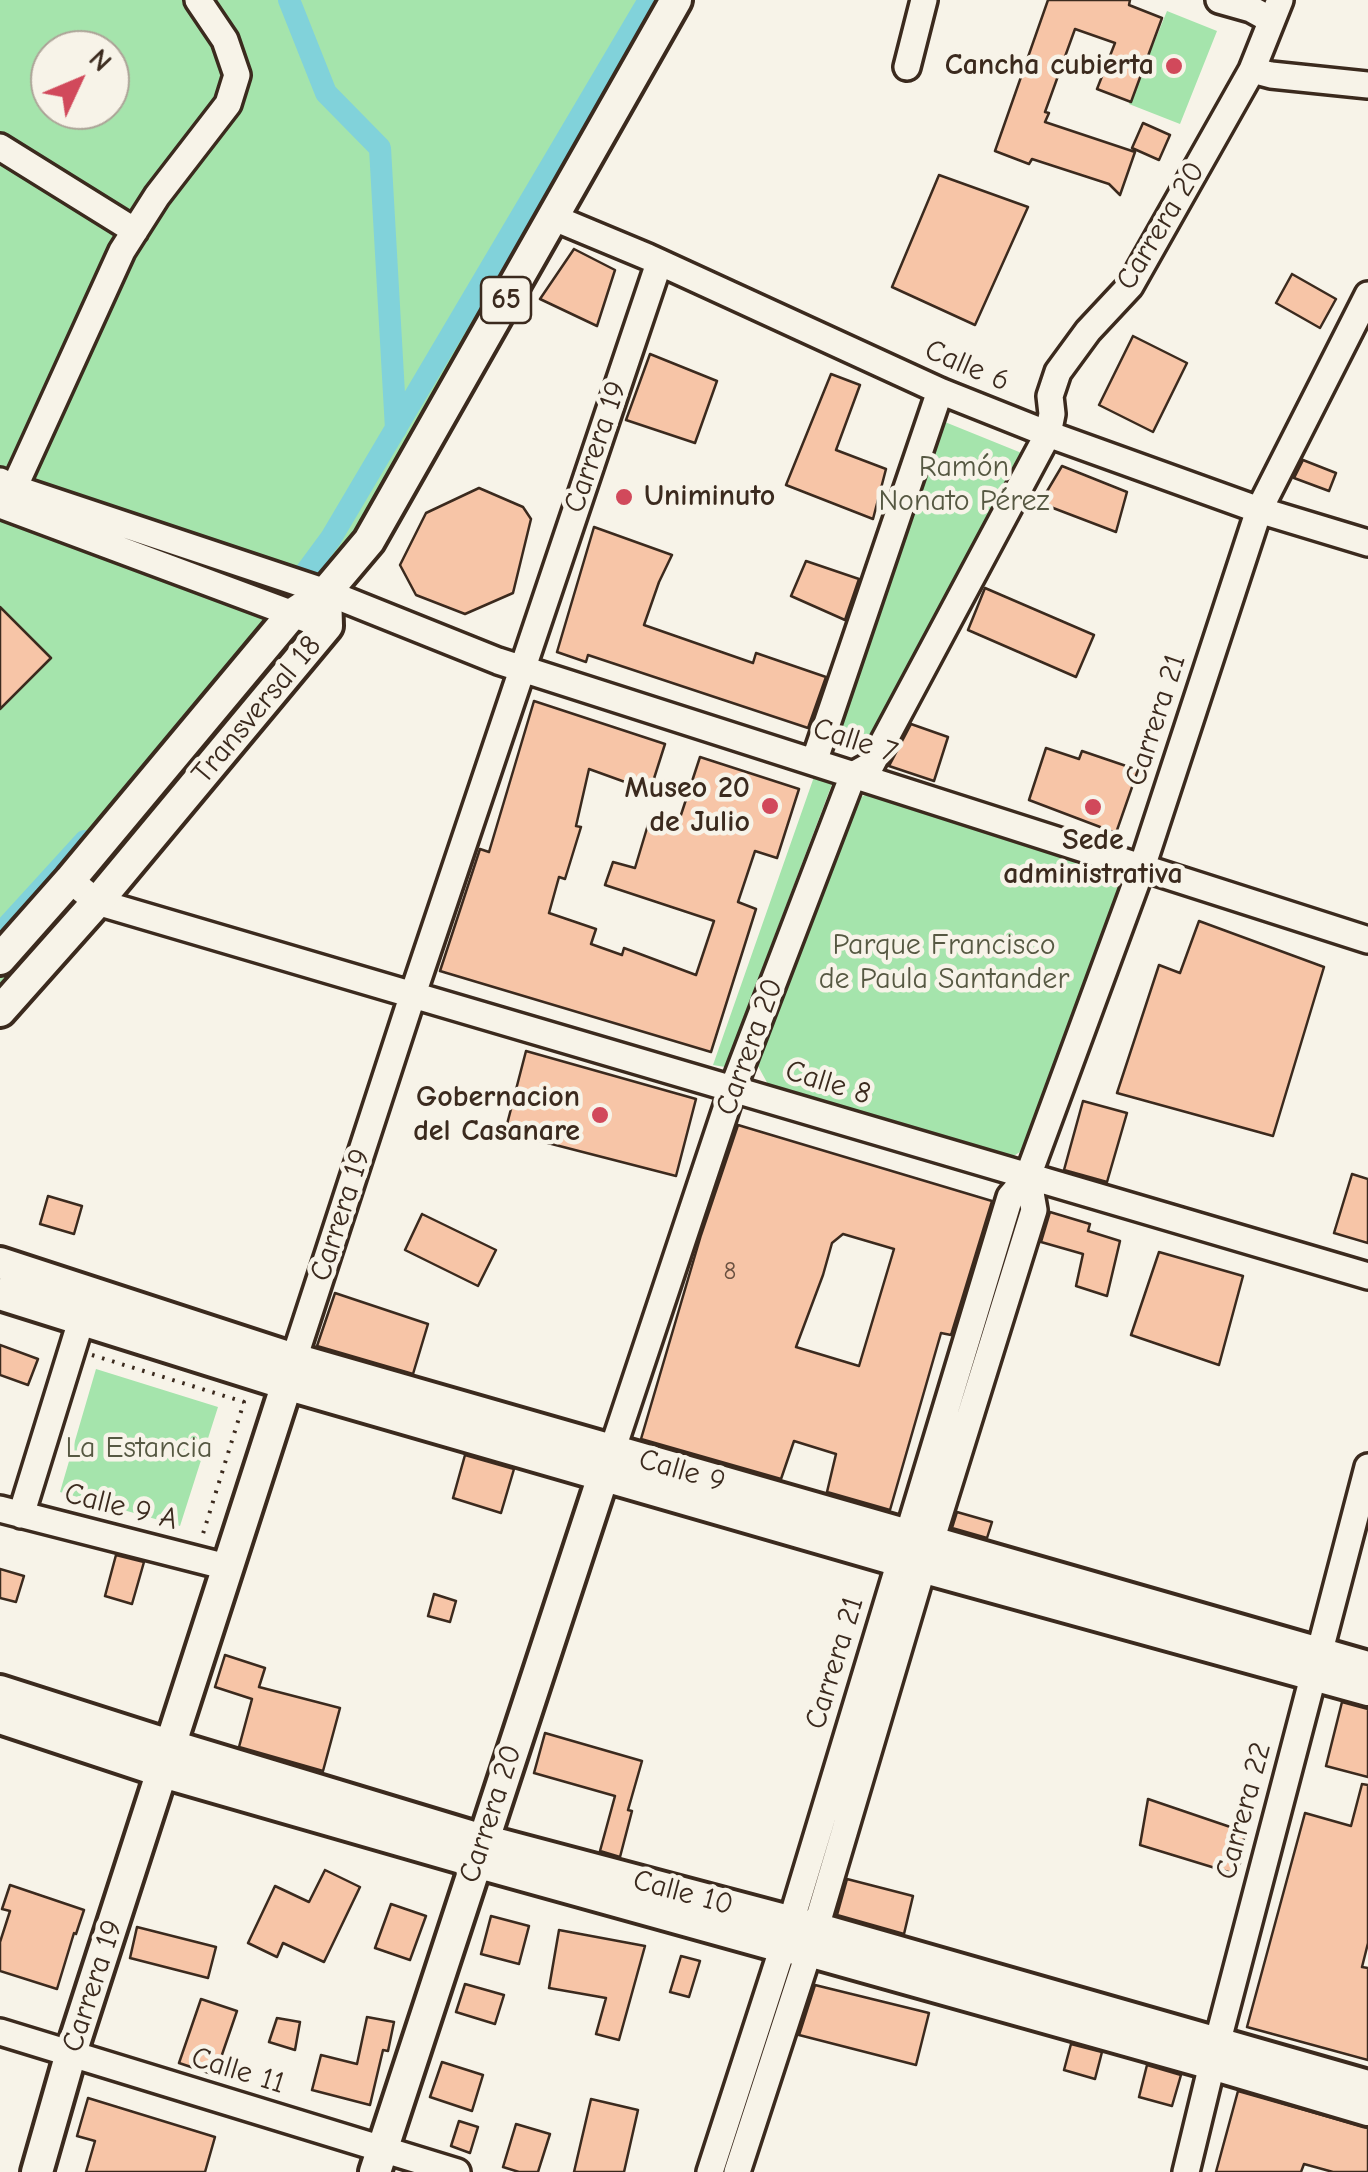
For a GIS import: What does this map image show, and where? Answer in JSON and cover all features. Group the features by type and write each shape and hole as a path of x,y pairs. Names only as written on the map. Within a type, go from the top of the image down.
{"main road":[{"name":"65","path":"325,592 370,541 676,0"},
{"name":"Transversal 18","path":"0,959 292,614 325,592"},
{"name":"Transversal 18","path":"0,1011 97,902 327,626 325,592"},
{"name":"Calle 9","path":"0,1263 115,1300 290,1372"},
{"name":"Calle 9","path":"0,1294 80,1321 290,1372 1316,1664 1368,1690"},
{"name":"Carrera 19","path":"37,2172 71,2053 290,1372"},
{"name":"Carrera 20","path":"379,2161 607,1463"},
{"name":"Calle 9","path":"1316,1664 1368,1668"},
{"name":"Calle 10","path":"0,1690 166,1759"},
{"name":"Calle 10","path":"0,1718 166,1759 479,1851 1214,2054 1368,2086"},
{"name":"Calle 10","path":"1214,2054 1368,2110"}],"street":[{"path":"198,0 224,40 237,75 228,104 157,196 122,251 5,491 327,626"},
{"path":"907,67 924,0"},
{"path":"1220,0 1251,9 1276,10"},
{"name":"Carrera 20","path":"607,1463 733,1088 853,775 871,765 1048,434 1050,396 1058,372 1088,331 1130,286 1252,70 1276,10"},
{"path":"1252,70 1368,85"},
{"path":"0,147 134,231"},
{"name":"Calle 6","path":"552,218 940,391 1259,510 1368,544"},
{"name":"Carrera 19","path":"290,1372 412,994 659,263"},
{"name":"Carrera 21","path":"737,2172 799,1937 915,1552 1034,1210 1028,1176 1142,867 1259,510 1368,294"},
{"path":"814,762 940,391"},
{"name":"Calle 7","path":"5,491 325,592 498,661 1142,867 1366,932"},
{"path":"70,880 97,902"},
{"name":"Calle 8","path":"97,902 1368,1276"},
{"path":"10,1512 80,1321 115,1300"},
{"name":"Carrera 22","path":"1186,2172 1368,1467"},
{"name":"Calle 9 A","path":"10,1512 227,1567"},
{"name":"Carrera 21","path":"710,2172 799,1937"},
{"name":"Calle 11","path":"0,2032 379,2161 457,2172"}],"path":[{"path":"88,1353 244,1402 202,1538"}],"green space":[{"path":"0,0 692,0 381,545 0,1004"},
{"name":"Cancha cubierta","path":"1167,11 1217,31 1180,124 1129,104"},
{"name":"Ramón Nonato Pérez","path":"940,420 1029,456 870,752 831,736"},
{"path":"815,774 832,784 725,1067 713,1065"},
{"name":"Parque Francisco de Paula Santander","path":"874,790 1112,869 1121,887 1023,1150 1012,1157 770,1088 758,1066 854,801"},
{"name":"La Estancia","path":"96,1369 218,1407 180,1526 60,1492"}],"building":[{"path":"1048,0 1130,0 1129,5 1162,18 1131,102 1097,89 1115,43 1075,29 1045,112 1049,113 1045,122 1135,152 1120,195 1109,184 1032,159 1029,164 995,151"},
{"path":"1143,123 1170,135 1159,160 1132,148"},
{"path":"939,175 1028,207 975,325 892,287"},
{"path":"574,249 615,270 597,326 540,299"},
{"path":"1292,274 1336,299 1320,328 1276,303"},
{"path":"1133,336 1187,363 1153,432 1099,405"},
{"path":"650,354 717,381 695,443 626,420"},
{"path":"831,374 860,385 836,450 886,469 873,519 786,485"},
{"path":"1303,460 1336,473 1329,491 1294,478"},
{"path":"1062,466 1127,492 1116,532 1040,503"},
{"path":"479,488 523,507 531,519 513,593 465,614 416,595 400,565 426,513"},
{"path":"594,527 672,555 644,625 753,663 756,653 826,677 808,728 588,655 586,662 557,652"},
{"path":"806,561 859,579 845,620 791,596"},
{"path":"985,588 1094,635 1076,677 968,630"},
{"path":"0,607 51,658 0,709"},
{"path":"534,701 665,744 650,791 589,769 576,826 581,827 565,879 559,877 549,913 596,929 591,944 622,955 624,948 696,975 714,921 605,885 613,862 635,868 650,818 677,827 700,757 799,789 777,858 755,851 738,902 756,909 711,1052 440,971 480,849 489,852"},
{"path":"911,724 948,737 934,781 889,766"},
{"path":"1046,748 1079,759 1082,751 1138,770 1116,833 1029,800"},
{"path":"1199,921 1324,967 1273,1136 1117,1093 1159,965 1180,973"},
{"name":"Gobernacion del Casanare","path":"526,1051 696,1099 676,1176 505,1132"},
{"path":"1083,1101 1127,1113 1107,1182 1064,1170"},
{"path":"738,1125 992,1201 951,1335 941,1333 890,1510 827,1492 836,1454 794,1441 781,1479 641,1439","holes":["843,1234 894,1249 859,1366 796,1347 832,1243"]},
{"path":"1352,1174 1368,1179 1368,1243 1334,1233"},
{"path":"48,1196 82,1206 74,1234 40,1224"},
{"path":"1050,1212 1090,1224 1088,1231 1120,1241 1107,1296 1076,1286 1083,1254 1041,1242"},
{"path":"422,1214 496,1250 478,1286 405,1250"},
{"path":"1159,1252 1243,1276 1219,1365 1131,1335"},
{"path":"335,1293 428,1324 413,1374 317,1346"},
{"path":"0,1345 38,1359 28,1385 0,1375"},
{"path":"465,1455 514,1469 501,1513 453,1498"},
{"path":"957,1512 992,1522 987,1538 952,1528"},
{"path":"116,1555 144,1562 132,1604 105,1596"},
{"path":"0,1569 24,1576 16,1602 0,1598"},
{"path":"434,1594 456,1601 450,1622 428,1616"},
{"path":"225,1655 265,1668 259,1687 340,1708 323,1771 239,1747 252,1699 215,1687"},
{"path":"1342,1702 1368,1709 1368,1777 1326,1766"},
{"path":"545,1733 642,1761 620,1857 600,1851 615,1796 534,1773"},
{"path":"1362,1784 1368,1785 1368,1943 1362,1967 1368,1968 1368,2060 1247,2027 1305,1813 1351,1826"},
{"path":"1148,1799 1245,1832 1238,1875 1140,1845"},
{"path":"325,1870 360,1887 324,1962 283,1943 277,1957 248,1943 275,1886 309,1902"},
{"path":"847,1879 913,1896 904,1934 837,1915"},
{"path":"10,1885 84,1910 57,1989 0,1971 0,1942 10,1911 2,1909"},
{"path":"391,1904 426,1916 410,1960 375,1948"},
{"path":"491,1916 529,1926 519,1964 481,1954"},
{"path":"137,1927 216,1947 208,1978 130,1958"},
{"path":"559,1930 645,1946 619,2040 596,2034 606,1998 549,1988"},
{"path":"681,1956 700,1961 689,1997 670,1992"},
{"path":"465,1984 504,1995 495,2024 456,2012"},
{"path":"815,1985 929,2013 916,2065 799,2035"},
{"path":"201,1999 237,2011 215,2075 179,2063"},
{"path":"367,2017 394,2022 370,2105 312,2090 321,2055 357,2064"},
{"path":"277,2018 300,2022 295,2050 269,2042"},
{"path":"1071,2044 1102,2052 1095,2079 1064,2070"},
{"path":"442,2062 483,2075 472,2111 430,2097"},
{"path":"1147,2065 1181,2075 1172,2106 1139,2097"},
{"path":"1238,2091 1368,2128 1368,2172 1333,2172 1304,2164 1301,2172 1216,2172"},
{"path":"88,2098 215,2137 205,2172 86,2172 95,2141 77,2136"},
{"path":"591,2099 638,2110 624,2172 574,2172"},
{"path":"459,2121 478,2127 470,2153 451,2146"},
{"path":"516,2124 550,2134 538,2172 503,2167"}],"waterway":[{"path":"289,0 326,93 380,148 396,429"},
{"path":"286,599 331,538 649,0"},
{"path":"0,934 85,841"}],"place":[{"name":"Cancha cubierta","path":"1174,66"},
{"name":"Uniminuto","path":"624,497"},
{"name":"Museo 20 de Julio","path":"770,806"},
{"name":"Sede administrativa","path":"1093,807"},
{"name":"Gobernacion del Casanare","path":"600,1115"}]}
